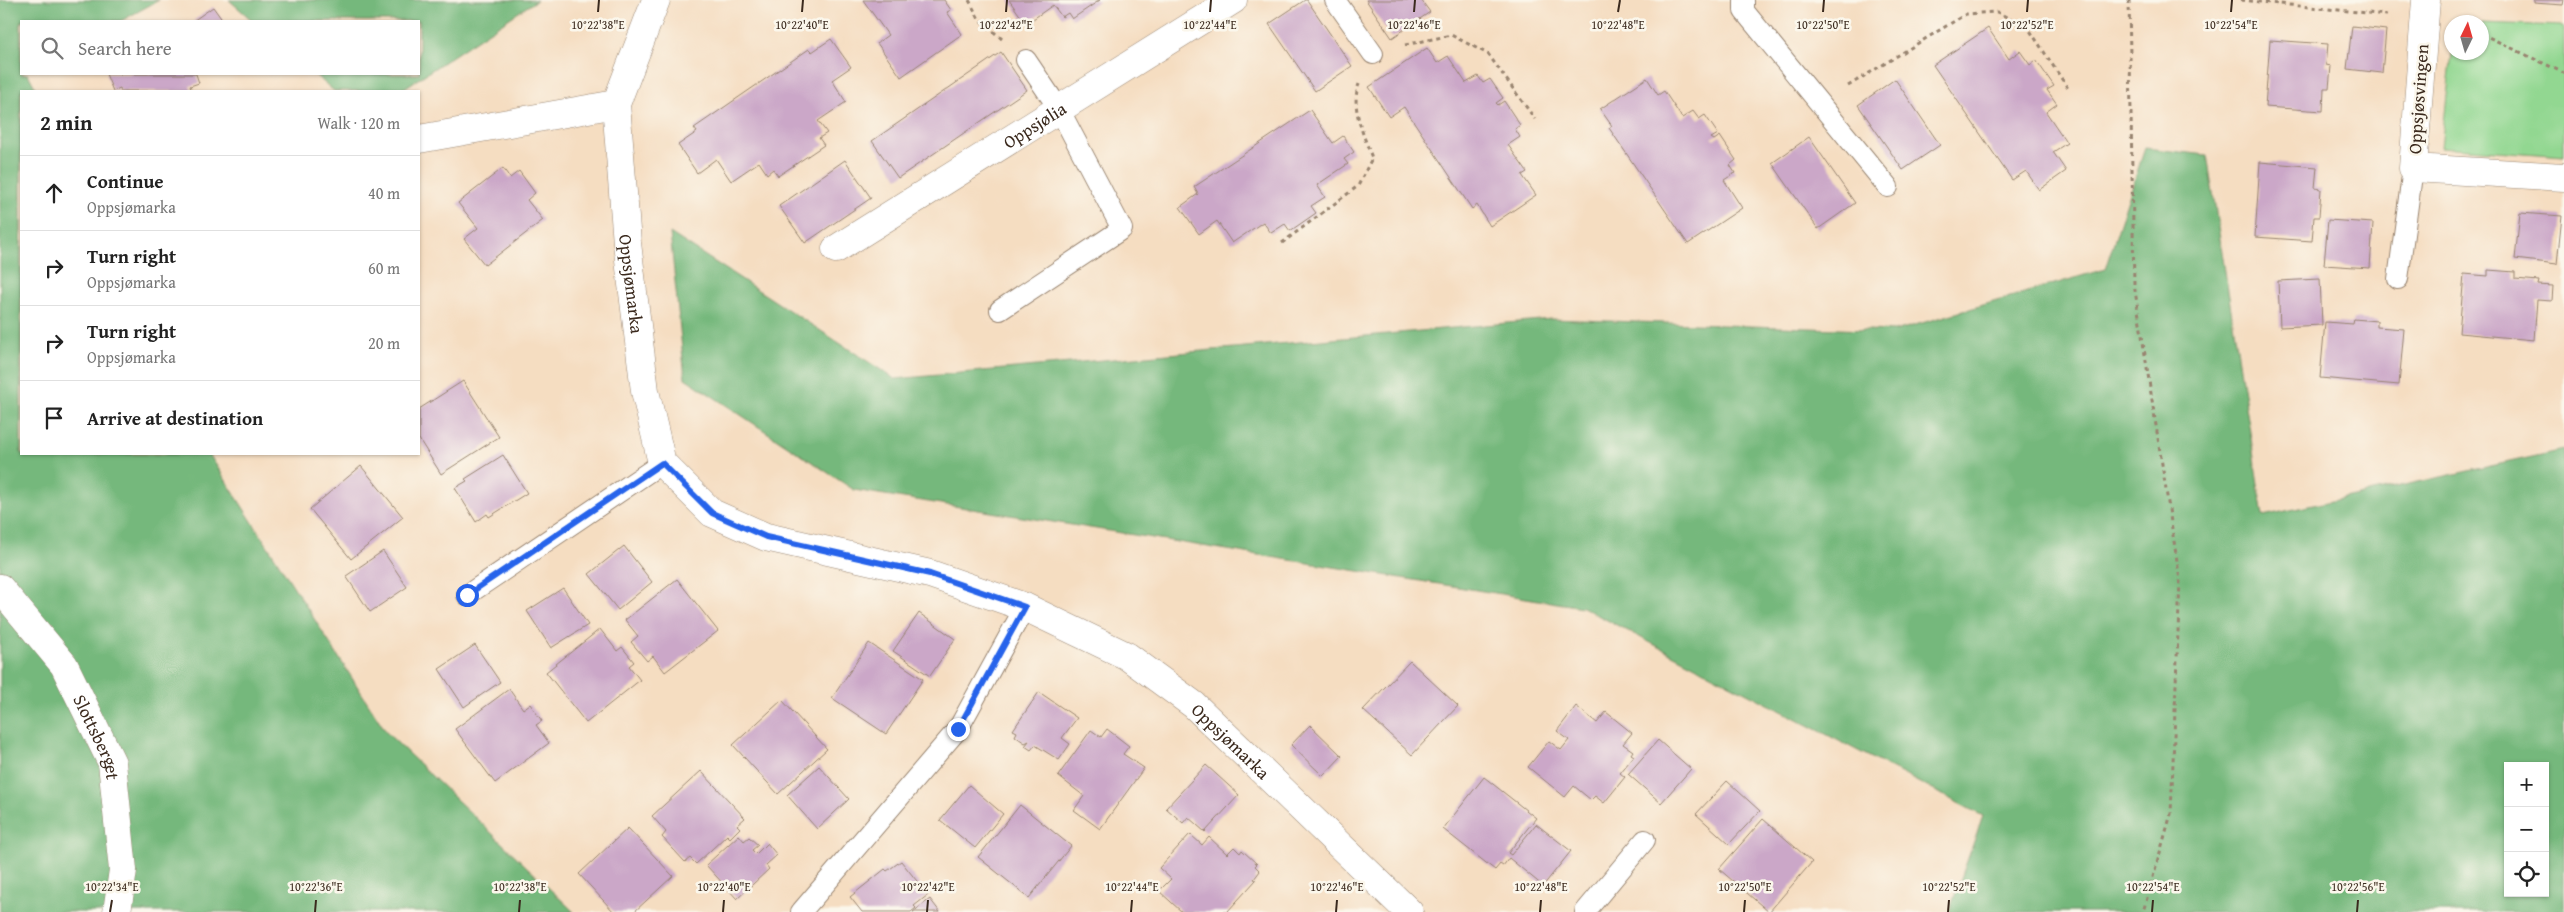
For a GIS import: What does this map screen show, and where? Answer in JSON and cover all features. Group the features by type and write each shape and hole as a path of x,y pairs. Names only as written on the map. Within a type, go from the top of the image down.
{"street":[{"name":"Oppsjømarka","path":"656,0 616,104 627,243 645,391 662,463 712,513 766,537 930,574 1025,607 1127,656 1194,705 1409,912"},
{"name":"Oppsjølia","path":"836,249 1233,0"},
{"name":"Oppsjøsvingen","path":"2425,10 2414,168 2564,177"},
{"path":"420,139 616,104"},
{"name":"Slottsberget","path":"0,588 64,665 112,762 123,870 117,912"}],"lane":[{"path":"1335,0 1373,54"},
{"path":"1744,0 1744,11 1888,187"},
{"path":"1000,310 1122,229 1060,109 1026,60"},
{"path":"2398,279 2414,168"},
{"path":"467,595 662,463"},
{"path":"801,912 958,729 1025,607"},
{"path":"1585,912 1645,840"}],"path":[{"path":"969,0 979,19 1026,60"},
{"path":"2129,0 2134,284 2180,580 2171,814 2143,912"},
{"path":"2241,0 2425,10"},
{"path":"1819,103 1966,14 1997,12 2029,29 2068,90"},
{"path":"1282,243 1358,186 1372,158 1359,121 1356,92 1364,70 1373,54 1418,41 1452,35 1488,54 1535,119"},
{"path":"2489,37 2564,73"}],"green space":[{"path":"0,0 159,0 123,20 20,20 20,75 29,75 36,90 20,90 20,455 210,455 387,733 574,912 0,912"},
{"path":"229,0 537,0 402,90 333,90 315,75 420,75 420,20 252,20"},
{"path":"2489,23 2564,26 2564,156 2441,147 2451,60 2489,60"},
{"path":"2145,148 2207,155 2263,516 2564,450 2564,912 1949,912 1983,816 1582,607 854,490 685,378 670,233 895,379 1551,319 1895,331 2105,269"}],"building":[{"path":"863,0 944,0 951,10 947,12 962,34 901,77 877,43 888,35"},
{"path":"1009,0 1100,0 1072,19 1068,13 1062,17 1053,5 1026,24"},
{"path":"1307,0 1352,66 1315,91 1269,24"},
{"path":"1366,0 1421,0 1430,12 1392,38"},
{"path":"2534,0 2564,0 2563,5 2534,3"},
{"path":"213,7 222,20 194,20"},
{"path":"2352,26 2386,30 2382,73 2347,69"},
{"path":"1988,28 2009,59 2020,51 2030,65 2036,60 2054,86 2047,90 2057,104 2046,112 2067,143 2053,152 2066,171 2039,190 2026,171 2012,180 1933,65"},
{"path":"831,39 851,67 832,80 846,102 818,121 827,133 819,138 824,145 778,176 773,169 767,174 759,162 731,181 716,159 697,173 678,145 697,132 694,128 809,49 812,52"},
{"path":"2270,40 2328,44 2326,65 2331,66 2329,88 2324,88 2323,111 2265,107"},
{"path":"1427,48 1437,63 1448,56 1466,83 1478,76 1483,83 1490,79 1503,98 1496,103 1498,105 1504,101 1520,125 1515,129 1520,137 1508,145 1527,172 1522,175 1536,195 1490,226 1477,205 1472,209 1404,107 1389,117 1369,87"},
{"path":"1001,52 1027,90 898,178 872,141"},
{"path":"106,75 196,75 199,83 190,86 192,90 121,90 120,88 113,90"},
{"path":"1647,78 1658,95 1664,91 1682,118 1693,111 1699,119 1705,115 1718,134 1711,138 1714,140 1720,136 1736,160 1730,165 1735,173 1724,180 1742,208 1688,244 1609,128 1612,126 1600,109"},
{"path":"1895,79 1940,145 1903,170 1858,105"},
{"path":"1310,110 1333,143 1343,136 1354,152 1344,159 1348,164 1317,185 1325,197 1311,206 1316,213 1290,231 1285,224 1271,233 1263,222 1232,243 1217,221 1199,234 1180,207 1198,194 1194,187"},
{"path":"1809,137 1855,203 1818,229 1772,163"},
{"path":"845,160 871,198 805,243 779,206"},
{"path":"2260,162 2317,167 2315,188 2321,189 2319,217 2314,217 2312,241 2255,237"},
{"path":"503,168 510,178 519,171 535,193 527,200 543,220 485,265 464,239 478,228 458,203"},
{"path":"2520,213 2562,216 2557,264 2515,259"},
{"path":"2328,220 2373,223 2370,268 2324,265"},
{"path":"2488,270 2515,272 2515,279 2539,281 2538,285 2553,286 2552,301 2537,300 2534,340 2459,333 2464,274 2488,276"},
{"path":"2320,279 2322,325 2280,327 2278,281"},
{"path":"2354,319 2377,321 2377,327 2404,329 2399,385 2320,378 2325,322 2353,324"},
{"path":"463,381 499,437 441,474 420,441 420,408"},
{"path":"503,455 527,493 489,517 487,514 476,522 455,488 467,481 465,479"},
{"path":"361,466 403,517 351,559 310,509"},
{"path":"624,546 652,582 618,610 589,574"},
{"path":"383,551 407,587 370,612 346,576"},
{"path":"677,579 718,631 665,672 653,656 647,661 631,642 638,636 625,620"},
{"path":"563,588 588,625 551,648 527,611"},
{"path":"919,613 955,639 930,676 893,651"},
{"path":"600,629 617,651 622,647 634,662 629,666 640,680 586,723 546,672"},
{"path":"869,643 923,679 886,734 832,698"},
{"path":"475,645 500,682 464,707 439,669"},
{"path":"1410,661 1458,706 1412,755 1363,710"},
{"path":"509,689 523,709 530,704 542,721 536,725 549,743 495,783 455,729"},
{"path":"1039,692 1077,718 1062,738 1070,744 1059,760 1035,745 1031,750 1025,746 1029,741 1025,743 1015,736 1017,732 1013,730"},
{"path":"782,700 827,749 778,794 733,745"},
{"path":"1576,706 1597,723 1606,712 1632,733 1623,744 1633,751 1631,754 1634,756 1620,773 1625,777 1604,803 1595,796 1591,800 1574,786 1565,797 1528,767 1549,741 1561,750 1569,740 1557,731"},
{"path":"1310,725 1342,756 1323,776 1291,745"},
{"path":"1107,729 1129,746 1123,754 1144,768 1100,829 1074,810 1084,796 1058,776 1091,730 1101,737"},
{"path":"1658,740 1691,769 1661,803 1628,774"},
{"path":"1206,765 1239,795 1205,832 1188,817 1183,823 1166,808"},
{"path":"819,766 849,799 817,829 787,795"},
{"path":"701,771 745,818 737,825 740,828 730,838 727,835 696,864 690,858 685,862 662,837 666,832 652,816"},
{"path":"1484,777 1536,818 1508,853 1511,855 1536,824 1571,851 1543,886 1509,858 1503,866 1500,864 1495,870 1443,829"},
{"path":"1727,781 1760,811 1729,844 1696,814"},
{"path":"969,785 1003,814 975,848 940,820"},
{"path":"1020,805 1071,846 1029,898 978,857"},
{"path":"1763,819 1812,862 1769,912 1719,869"},
{"path":"628,828 673,876 634,912 614,912 579,874"},
{"path":"1190,834 1202,845 1209,837 1227,854 1234,847 1240,853 1242,850 1257,864 1255,866 1260,871 1254,879 1256,880 1227,912 1182,912 1159,891 1171,879 1159,868"},
{"path":"739,835 744,841 749,837 758,845 752,850 756,854 767,843 777,855 766,865 769,869 737,899 706,865"},
{"path":"901,861 928,895 914,906 916,908 911,912 862,912 850,897 885,869 887,871"},
{"path":"930,899 940,912 913,912"}],"route":[{"path":"467,595 662,463 712,513 766,537 930,574 1025,607 958,729"}]}
